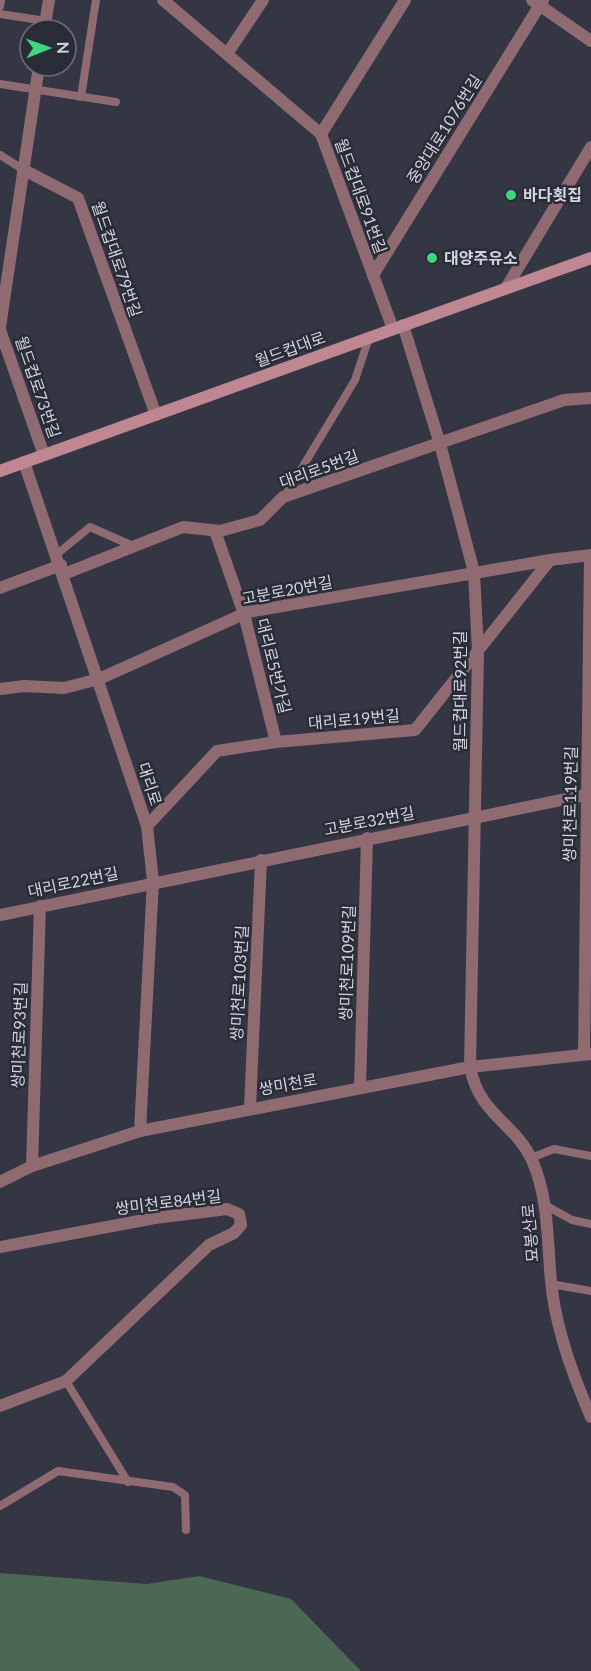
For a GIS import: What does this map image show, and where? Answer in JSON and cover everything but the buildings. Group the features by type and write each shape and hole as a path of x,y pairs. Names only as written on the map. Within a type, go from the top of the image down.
{"main road":[{"name":"월드컵대로","path":"0,471 591,258"}],"street":[{"path":"46,18 49,0"},
{"name":"월드컵대로91번길","path":"163,0 321,134 373,275 398,327"},
{"path":"227,54 263,0"},
{"path":"321,134 405,0"},
{"path":"538,2 591,40"},
{"name":"중앙대로1076번길","path":"373,275 538,2"},
{"name":"월드컵로73번길","path":"37,78 0,328 44,455"},
{"path":"506,288 591,147"},
{"name":"월드컵대로79번길","path":"24,170 78,198 156,415"},
{"name":"월드컵대로92번길","path":"398,327 440,444 474,572 478,652 470,1067"},
{"name":"대리로5번길","path":"0,588 60,564 133,546 183,527 216,531 260,520 285,497 564,400 591,398"},
{"name":"대리로","path":"24,462 147,826 153,881 140,1131"},
{"name":"대리로5번가길","path":"216,531 244,614 276,742"},
{"name":"고분로20번길","path":"0,689 24,686 64,688 99,679 244,614 474,572 590,555"},
{"name":"쌍미천로119번길","path":"587,1054 590,555"},
{"name":"대리로19번길","path":"147,826 217,751 276,742 415,730 550,560"},
{"name":"고분로32번길","path":"153,881 589,794"},
{"name":"쌍미천로109번길","path":"360,1088 367,838"},
{"name":"쌍미천로103번길","path":"250,1108 261,860"},
{"name":"대리로22번길","path":"0,915 153,881"},
{"name":"쌍미천로93번길","path":"32,1166 40,906"},
{"name":"쌍미천로","path":"0,1182 32,1166 140,1131 470,1067 587,1054"},
{"name":"묘봉산로","path":"470,1067 474,1086 489,1110 531,1158 545,1205 551,1284 567,1357 590,1414"},
{"name":"쌍미천로84번길","path":"0,1247 154,1218 227,1209 239,1214 241,1225 234,1233 209,1245 66,1381 0,1406"}],"lane":[{"path":"0,6 1,0"},
{"path":"81,97 96,0"},
{"path":"0,14 18,18"},
{"path":"0,84 116,102"},
{"name":"월드컵대로79번길","path":"0,155 24,170"},
{"path":"285,497 354,380 369,338"},
{"path":"60,564 90,526 133,546"},
{"path":"531,1158 554,1149 591,1156"},
{"path":"545,1205 572,1220 591,1224"},
{"path":"551,1284 591,1291"},
{"path":"66,1381 128,1482"},
{"path":"0,1506 58,1471 173,1487 185,1495 186,1530"}],"green space":[{"path":"0,1573 147,1584 199,1576 291,1599 361,1671 0,1671"}],"place":[{"name":"바다횟집","path":"511,195"},
{"name":"대양주유소","path":"432,258"}]}
